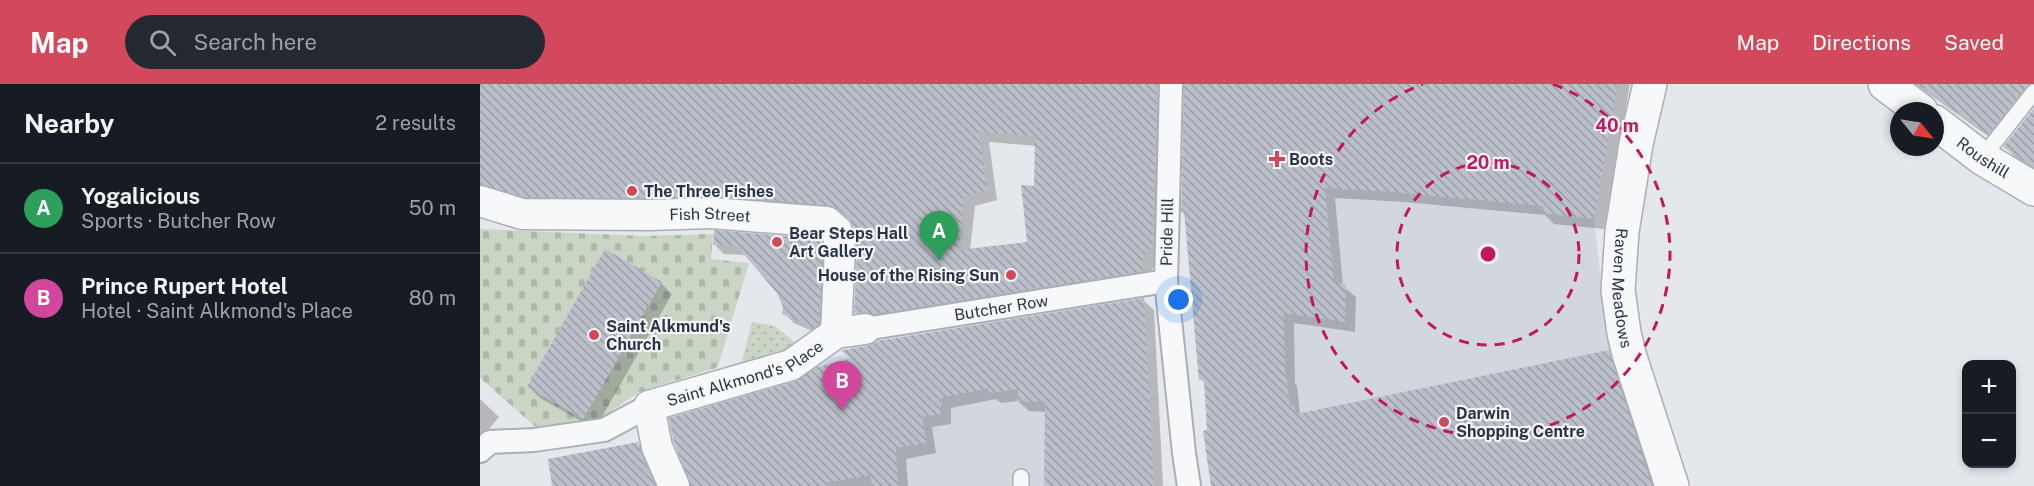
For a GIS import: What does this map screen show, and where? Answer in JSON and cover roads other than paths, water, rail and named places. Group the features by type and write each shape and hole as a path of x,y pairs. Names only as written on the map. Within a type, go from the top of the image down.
{"street":[{"name":"Pride Hill","path":"1171,84 1166,281 1189,486"},
{"name":"Raven Meadows","path":"1650,84 1634,157 1622,232 1618,290 1629,354 1672,486"},
{"path":"1885,84 1909,102"},
{"name":"Roushill","path":"1944,129 1982,158 2034,189"},
{"name":"Fish Street","path":"480,201 522,214 711,213 827,222 837,231 850,331"},
{"name":"Butcher Row","path":"850,331 1166,281"},
{"name":"Saint Alkmond's Place","path":"649,406 791,365 850,331"},
{"path":"480,451 490,442 534,440 604,430 649,406 657,447 674,486"}],"lane":[{"path":"1982,158 2034,92"}],"place":[{"name":"Boots","path":"1277,159"},
{"name":"The Three Fishes","path":"632,191"},
{"name":"Bear Steps Hall Art Gallery","path":"777,242"},
{"name":"Yogalicious","path":"939,261"},
{"name":"House of the Rising Sun","path":"1011,275"},
{"name":"Saint Alkmund's Church","path":"594,335"},
{"name":"Prince Rupert Hotel","path":"842,411"},
{"name":"Darwin Shopping Centre","path":"1444,422"}]}
